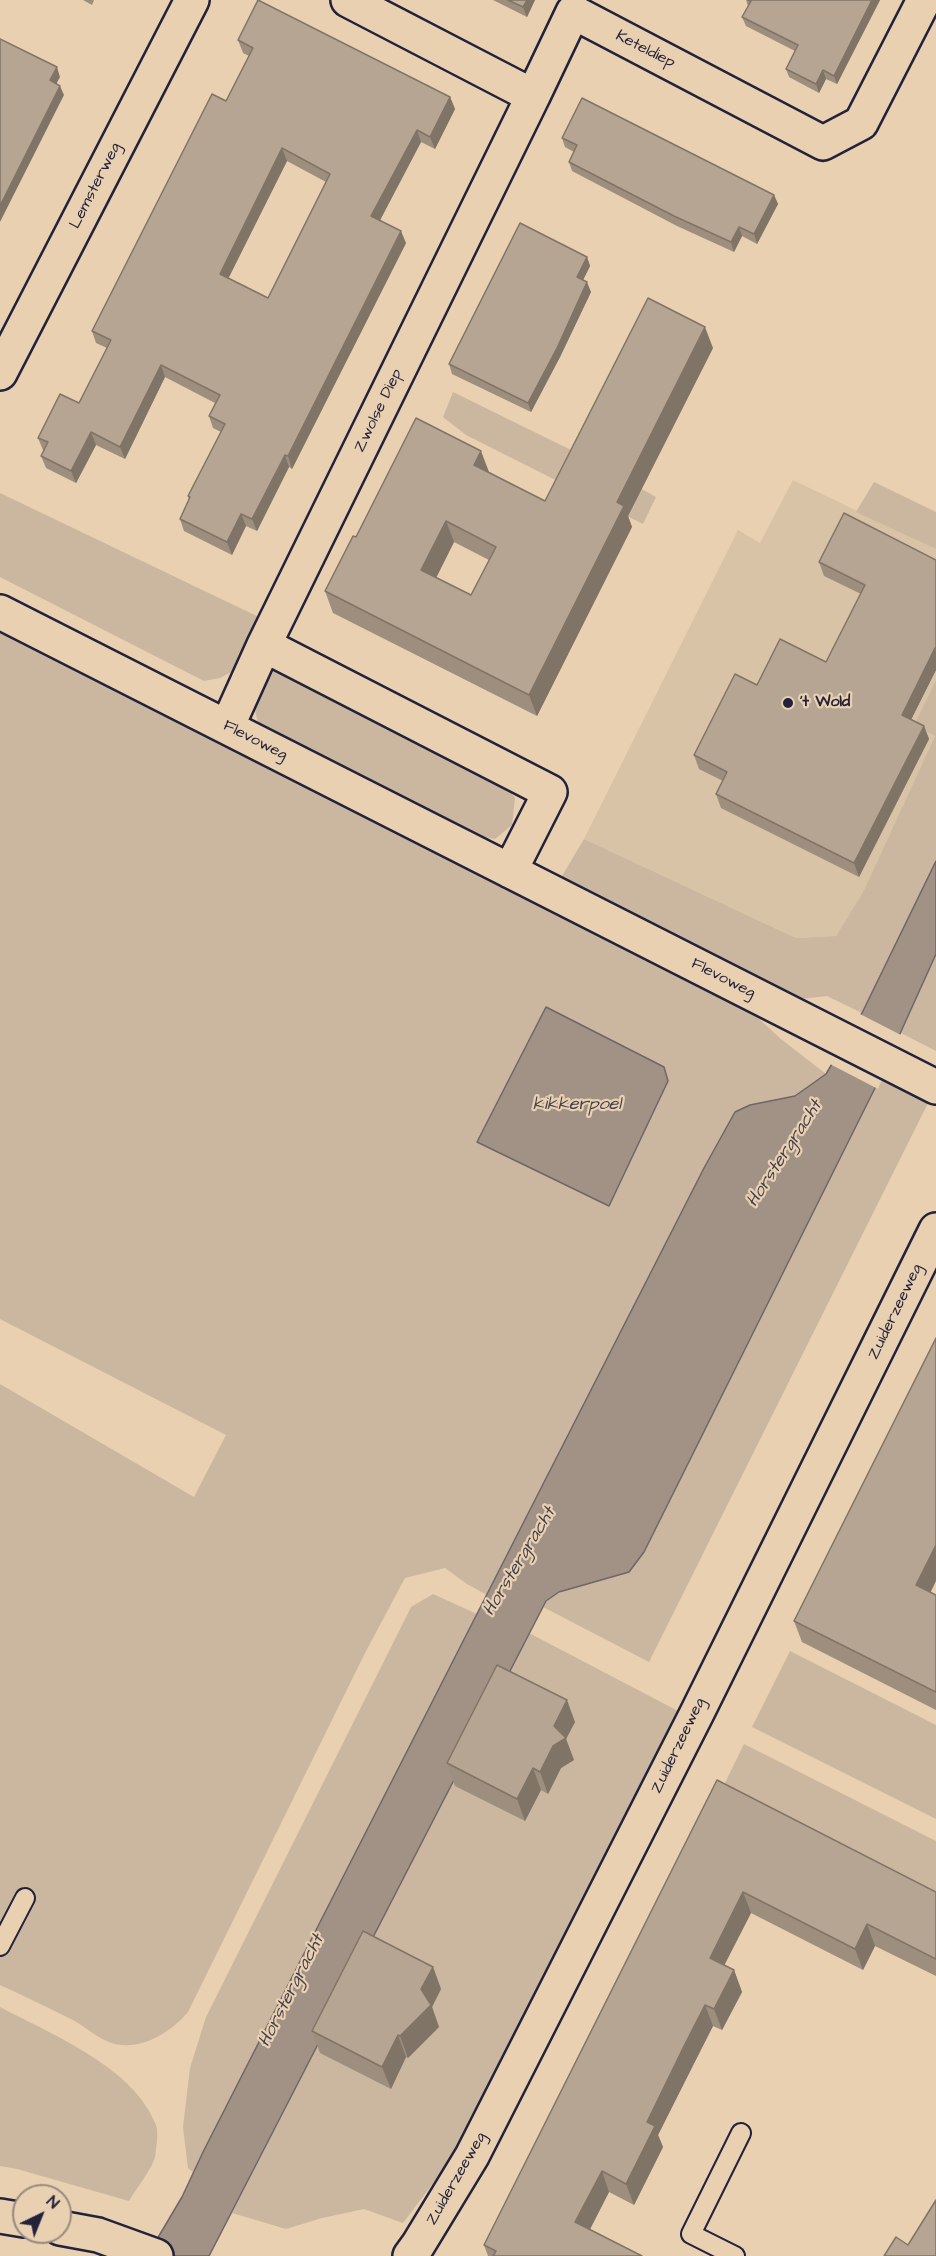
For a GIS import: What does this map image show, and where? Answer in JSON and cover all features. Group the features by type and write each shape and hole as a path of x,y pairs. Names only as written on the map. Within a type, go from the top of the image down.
{"street":[{"name":"Lemsterweg","path":"0,373 192,0"},
{"path":"348,0 533,96"},
{"name":"Keteldiep","path":"533,96 576,6 823,143 861,123 924,0"},
{"name":"Zwolse Diep","path":"227,727 264,645 533,96"},
{"name":"Flevoweg","path":"0,612 936,1087"},
{"path":"264,645 550,792 510,871"},
{"name":"Zuiderzeeweg","path":"410,2256 472,2156 697,1713 936,1230"},
{"path":"72,2230 98,2235 156,2256"}],"lane":[{"path":"0,1946 25,1898"},
{"path":"735,2256 692,2234 741,2133"}],"shaded area":[{"path":"453,392 571,450 656,497 643,524 466,435 443,417"},
{"name":"'t Wold","path":"793,480 936,549 936,680 914,725 935,736 863,892 836,936 796,938 584,839 738,530 760,543"},
{"path":"874,482 936,512 936,549 856,512"},
{"path":"0,493 263,619 237,669 220,678 204,681 0,577"},
{"path":"0,631 758,1018 826,1074 795,1096 750,1105 704,1168 487,1595 445,1568 405,1578 365,1653 188,2012 156,2038 136,2044 125,2045 109,2042 71,2019 0,1985 0,1384 194,1497 226,1435 0,1319"},
{"path":"273,661 500,778 515,798 512,825 495,839 472,835 259,727 252,697"},
{"path":"936,680 936,861 862,1013 827,996 801,999 782,991 559,881 584,839 796,938 836,936 863,892 935,736 914,725"},
{"path":"936,954 936,1051 899,1032"},
{"path":"880,1078 929,1101 649,1662 543,1607 548,1600 568,1589 629,1572"},
{"path":"433,1594 477,1614 194,2173 188,2168 183,2127 190,2068 206,2017 411,1607"},
{"path":"529,1633 680,1712 582,1901 482,2102 440,2174 403,2223 364,2209 286,2229 232,2213"},
{"path":"790,1651 936,1725 936,1819 752,1727"},
{"path":"744,1744 936,1841 936,1897 721,1791"},
{"path":"0,2007 66,2041 110,2069 130,2086 145,2104 157,2128 155,2157 129,2201 0,2166"}],"water":[{"name":"Horstergracht","path":"936,861 936,954 880,1078 644,1552 629,1572 559,1592 546,1601 209,2256 147,2256 182,2197 704,1168 735,1112 750,1105 795,1096 826,1074 862,1013"},
{"name":"kikkerpoel","path":"546,1007 664,1067 668,1081 609,1206 477,1142"}],"pier":[{"path":"858,1013 901,1035 878,1089 828,1063"}],"building":[{"path":"258,0 450,97 430,137 417,130 371,216 401,231 288,456 285,455 252,519 241,514 227,542 180,519 190,497 188,496 225,424 209,416 220,395 161,365 120,447 91,432 71,471 41,456 48,442 38,438 60,394 79,403 111,340 92,331 212,94 226,101 253,48 238,40","holes":["282,148 330,174 268,298 220,274"]},
{"path":"508,0 527,0 523,7"},
{"path":"748,0 872,0 834,76 823,70 816,84 786,69 798,45 742,17 751,1"},
{"path":"0,39 57,67 50,80 60,86 0,206"},
{"path":"582,98 774,195 754,234 739,227 731,242 674,216 569,162 577,145 562,138"},
{"path":"520,223 587,257 577,277 587,282 557,348 528,403 449,364"},
{"path":"648,298 705,327 617,502 624,506 529,695 325,591 353,536 356,537 416,418 481,451 474,465 545,501","holes":["446,521 496,547 471,595 421,570"]},
{"path":"844,513 936,560 936,649 902,715 924,726 854,863 716,794 727,772 694,755 735,674 757,685 780,639 826,662 865,585 819,562"},
{"path":"936,1338 936,1545 916,1585 936,1595 936,1692 794,1621"},
{"path":"497,1665 567,1700 554,1726 566,1738 553,1746 540,1772 533,1768 517,1799 447,1763"},
{"path":"717,1780 936,1892 936,1959 867,1924 855,1949 743,1892 710,1958 734,1970 714,2009 705,2005 684,2046 647,2122 655,2126 626,2184 602,2171 575,2222 642,2256 493,2256 496,2251 484,2245"},
{"path":"363,1931 433,1967 421,1989 431,2005 400,2036 398,2035 382,2067 312,2031"},
{"path":"936,2200 936,2256 884,2256 896,2237 908,2245"}],"place":[{"name":"'t Wold","path":"788,703"}]}
